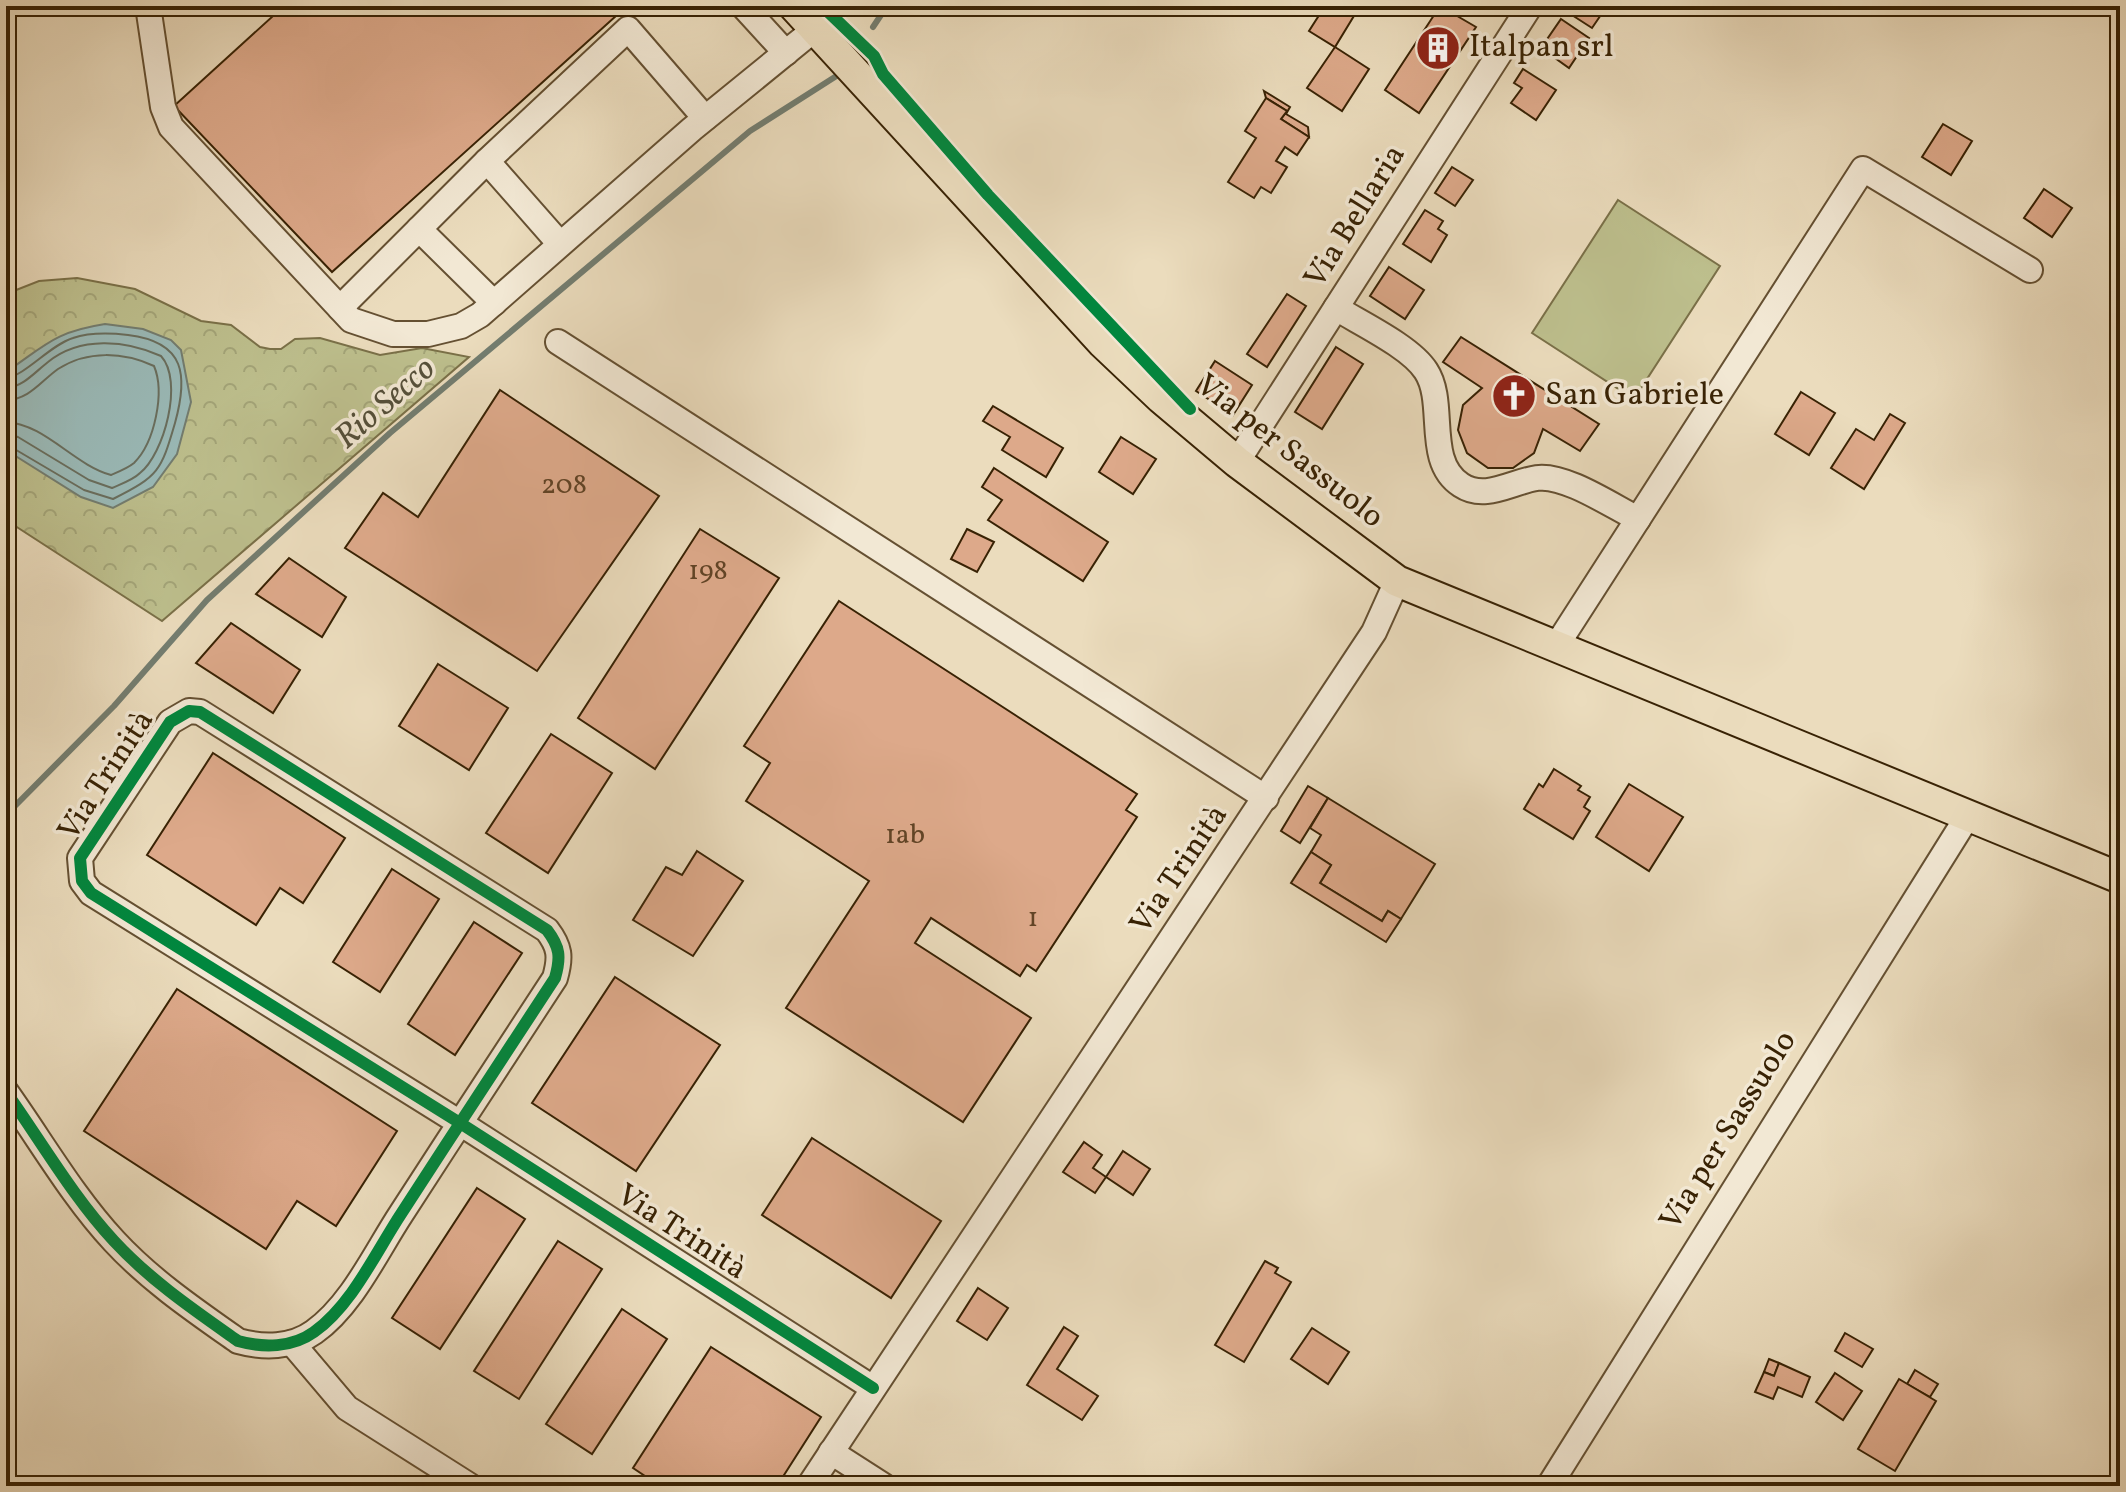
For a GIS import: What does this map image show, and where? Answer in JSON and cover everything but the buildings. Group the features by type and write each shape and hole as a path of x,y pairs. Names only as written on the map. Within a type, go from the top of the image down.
{"main road":[{"name":"Via per Sassuolo","path":"794,6 1103,343 1161,398 1237,462 1397,581 2120,878"}],"street":[{"path":"148,6 163,107 171,127 351,320 393,334 428,334 461,326 494,303 705,118 815,29"},
{"path":"743,6 786,53"},
{"name":"Via Bellaria","path":"1237,462 1530,6"},
{"path":"340,308 487,161 628,29 705,118"},
{"path":"487,161 560,244"},
{"path":"1555,648 1863,169 2030,270"},
{"path":"419,229 494,303"},
{"path":"1336,308 1413,357 1426,371 1441,452 1445,466 1458,484 1473,492 1486,492 1549,477 1638,519"},
{"path":"558,342 1266,798"},
{"name":"Via Trinità","path":"809,1486 1374,632 1397,581"},
{"name":"Via Trinità","path":"292,1343 314,1332 345,1300 460,1123 555,978 560,961 559,945 547,930 213,719 189,711 177,715 80,858 82,881 103,901 460,1123 873,1388"},
{"name":"Via per Sassuolo","path":"1549,1486 1969,814"},
{"path":"6,1092 88,1209 113,1241 145,1271 238,1341 255,1345 292,1343 347,1408 470,1486"},
{"path":"831,1452 884,1486"}],"green space":[{"path":"1618,200 1720,266 1634,399 1532,333"},
{"path":"77,278 135,289 201,321 231,325 260,347 281,349 295,339 320,338 380,355 422,348 469,357 162,621 6,520 6,294 39,281"}],"water":[{"path":"105,324 143,329 171,340 181,350 191,402 177,454 153,487 113,508 81,497 6,450 6,372 62,336"}],"waterway":[{"name":"Rio Secco","path":"873,27 887,6"},
{"name":"Rio Secco","path":"6,815 114,706 207,600 390,433 750,131 838,75"}],"cycle path":[{"path":"822,6 874,56 883,74 988,195 1190,409"},
{"path":"6,1092 85,1206 142,1269 238,1341 257,1345 287,1344 314,1332 352,1293 401,1214 459,1125 478,1096 555,978 558,952 547,930 200,712 189,711 170,722 80,858 82,881 91,893 460,1123 873,1388"}],"place":[{"name":"Italpan srl","path":"1438,48"},
{"name":"San Gabriele","path":"1514,396"}]}
